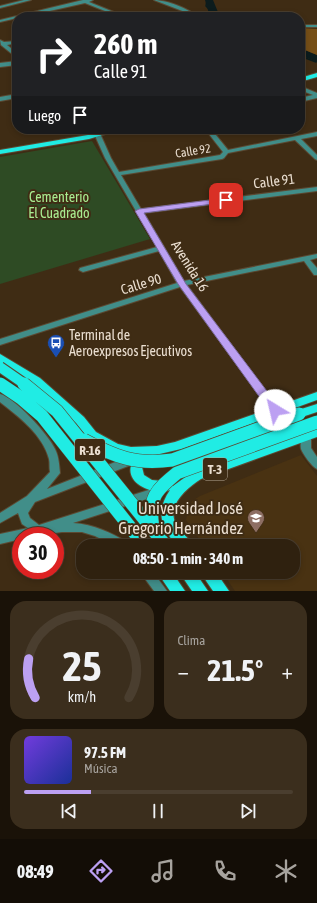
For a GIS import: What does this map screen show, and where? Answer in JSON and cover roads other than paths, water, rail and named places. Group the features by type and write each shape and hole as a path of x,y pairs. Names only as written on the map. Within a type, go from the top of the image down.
{"main road":[{"path":"305,73 317,70"},
{"path":"305,79 317,76"},
{"path":"0,146 76,134"},
{"path":"0,152 81,134"},
{"name":"R-16","path":"0,358 36,380 80,420 92,434 114,447 131,452 157,451"},
{"name":"R-16","path":"0,367 32,389 56,411 80,438 160,539"},
{"name":"R-16","path":"0,384 42,416 139,539"},
{"name":"T-3","path":"157,451 177,446 317,396"},
{"path":"80,438 110,454 127,460 154,464 172,460 317,408"},
{"path":"153,530 151,515 154,496 165,483 177,473 317,422"},
{"name":"T-3","path":"180,539 173,531 169,523 168,508 173,494 183,483 196,476 311,434"},
{"path":"157,451 137,463 135,467 141,480 156,486 183,483"},
{"path":"169,579 178,591"},
{"path":"192,579 201,591"},
{"path":"213,579 222,591"}],"street":[{"path":"0,7 29,0"},
{"path":"38,12 91,0"},
{"path":"156,0 188,12"},
{"path":"83,1 111,12"},
{"path":"0,21 12,18"},
{"path":"305,26 317,26"},
{"path":"2,42 12,51"},
{"path":"0,65 12,64"},
{"path":"305,90 317,95"},
{"path":"305,99 317,95"},
{"path":"0,99 12,97"},
{"name":"Avenida 16","path":"97,134 139,211 182,284 275,410"},
{"path":"212,134 226,152"},
{"name":"Calle 92","path":"118,174 222,157 226,152 317,134"},
{"path":"296,138 317,158"},
{"name":"Calle 91","path":"139,211 317,189"},
{"path":"83,270 161,248"},
{"name":"Calle 90","path":"0,342 182,284 317,256"},
{"path":"306,259 317,273"},
{"path":"0,397 12,406 38,432 47,443 53,457 55,473 32,499 23,513 26,521 34,527"},
{"path":"311,434 306,449 317,465"},
{"path":"0,518 32,499 157,451"},
{"path":"47,527 183,483"},
{"path":"64,529 83,528 113,539"},
{"path":"0,539 12,536"},
{"path":"152,579 161,591"}],"waterway":[{"path":"207,0 206,6 212,12"},
{"path":"209,0 213,12"},
{"path":"305,53 317,59"},
{"path":"305,58 316,62"}],"place":[{"name":"Terminal de Aeroexpresos Ejecutivos","path":"56,358"},
{"name":"Universidad José Gregorio Hernández","path":"256,533"}],"park label":[{"name":"Cementerio El Cuadrado","path":"59,206"}]}
